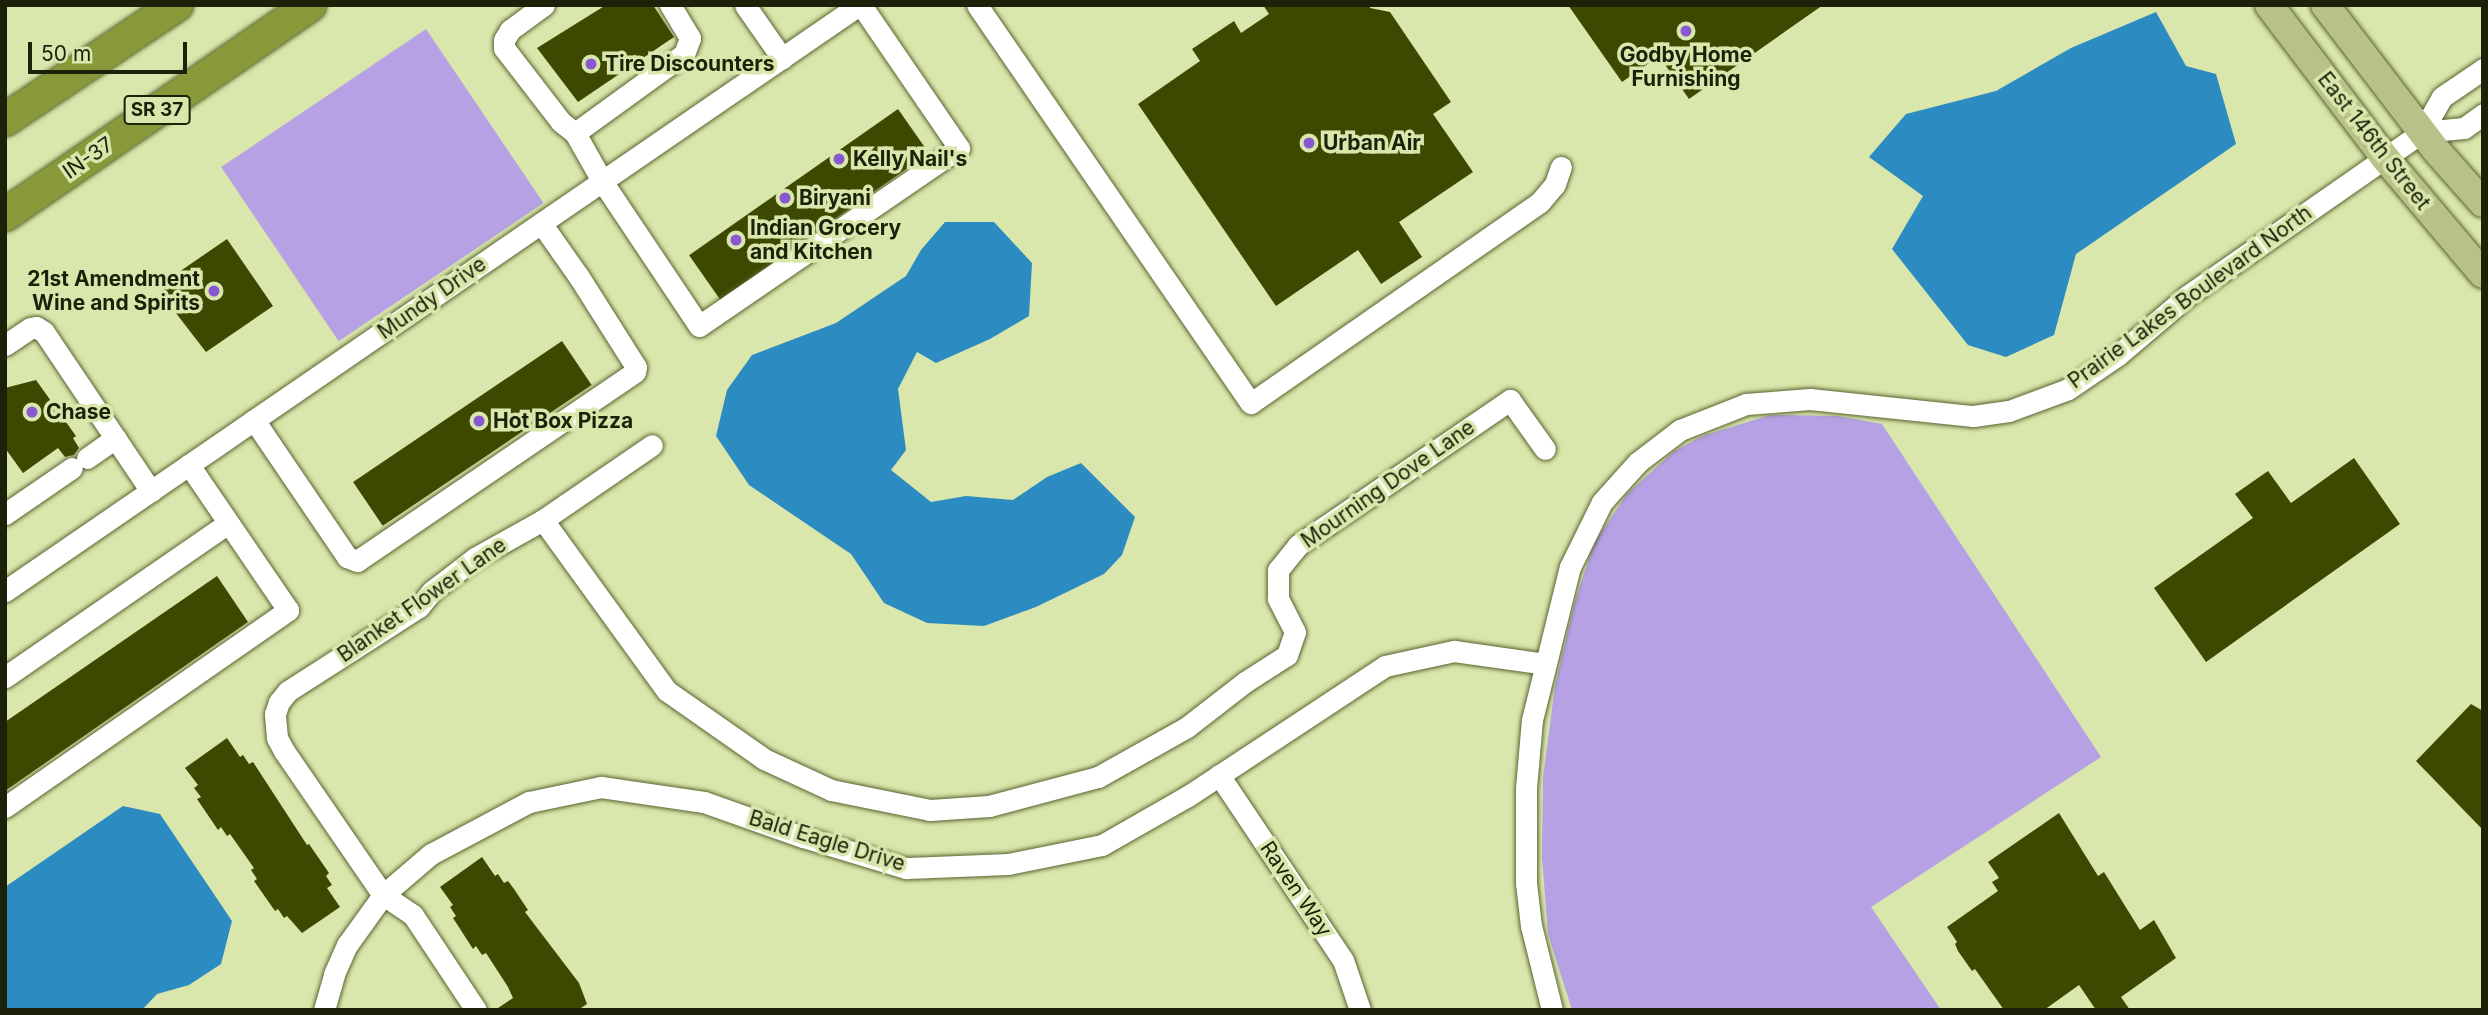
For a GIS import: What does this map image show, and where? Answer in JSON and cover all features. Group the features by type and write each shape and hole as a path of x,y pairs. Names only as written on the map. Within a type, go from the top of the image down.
{"highway":[{"path":"5,120 177,5"},
{"name":"IN-37","path":"5,215 310,5"}],"main road":[{"name":"East 146th Street","path":"2269,5 2385,159 2483,274"},
{"name":"East 146th Street","path":"2325,5 2422,132 2483,203"}],"street":[{"path":"544,5 510,30 504,40 504,48 561,122 575,133 602,181 699,327 959,148 860,5"},
{"path":"575,133 684,54 691,38 670,5"},
{"path":"745,5 782,58"},
{"name":"Mundy Drive","path":"5,591 860,5"},
{"path":"977,5 1251,403 1540,202 1555,184 1561,167"},
{"path":"2422,132 2442,97 2483,69"},
{"path":"2422,132 2464,128 2483,114"},
{"name":"Prairie Lakes Boulevard North","path":"1552,1010 1531,926 1525,840 1529,745 1545,664 1570,567 1592,518 1618,482 1637,462 1680,430 1737,407 1785,399 1838,401 1973,416 2009,411 2049,397 2099,369 2197,289 2422,132"},
{"path":"254,420 347,557 357,561 635,372 636,367 541,223"},
{"path":"5,345 30,328 44,332 151,491"},
{"name":"Mourning Dove Lane","path":"543,520 667,691 764,759 831,790 930,810 989,806 1098,778 1187,727 1245,682 1287,655 1295,632 1278,598 1278,570 1298,545 1510,400 1545,449"},
{"path":"5,514 116,438"},
{"name":"Blanket Flower Lane","path":"383,895 277,738 274,725 279,702 288,691 419,607 432,591 475,558 543,520 652,445"},
{"path":"5,807 285,614 287,606 189,465"},
{"path":"5,677 228,523"},
{"name":"Bald Eagle Drive","path":"324,1010 334,974 347,945 383,895 431,854 528,802 601,787 704,802 803,837 906,867 1008,864 1102,845 1219,775 1385,666 1454,651 1545,664"},
{"name":"Raven Way","path":"1219,775 1343,960 1360,1010"},
{"path":"383,895 413,915 477,1010"}],"shaded area":[{"path":"426,29 543,203 339,341 221,167"},
{"path":"1770,415 1838,416 1882,424 2101,757 1871,907 1941,1010 1572,1010 1548,934 1542,857 1543,778 1555,686 1574,605 1594,543 1627,494 1673,452 1702,436"}],"water":[{"path":"2156,12 2186,66 2216,74 2236,144 2076,254 2054,335 2006,357 1968,345 1892,249 1923,196 1869,157 1906,114 1996,91 2071,48"},
{"path":"945,222 994,222 1032,263 1029,316 990,339 936,363 917,352 898,389 906,450 891,470 931,502 966,496 1013,500 1047,477 1081,463 1135,517 1122,555 1104,574 1036,607 984,626 927,623 884,603 851,554 749,485 716,436 727,390 752,355 836,323 906,276 921,250"},
{"path":"123,806 160,814 232,921 221,964 189,985 157,994 142,1010 5,1010 5,887"}],"building":[{"name":"Tire Discounters","path":"606,5 653,5 674,37 578,102 537,48"},
{"name":"Urban Air","path":"1263,5 1370,5 1370,8 1390,12 1451,102 1433,114 1473,172 1399,222 1422,257 1381,284 1358,250 1276,306 1138,104 1200,61 1192,49 1234,21 1241,33 1269,14"},
{"name":"Godby Home Furnishing","path":"1568,5 1823,5 1689,99 1659,56 1622,82"},
{"path":"898,109 929,153 720,299 689,255"},
{"name":"21st Amendment Wine and Spirits","path":"227,239 273,306 206,352 165,299 169,297 160,285"},
{"path":"562,341 592,385 383,526 353,482"},
{"name":"Chase","path":"36,380 76,436 73,438 79,448 74,455 65,457 58,448 23,473 5,448 5,388"},
{"path":"2354,458 2400,524 2206,662 2154,588 2253,518 2235,494 2268,471 2291,503"},
{"path":"217,576 248,622 5,791 5,722"},
{"path":"2471,704 2483,711 2483,830 2416,761"},
{"path":"227,738 240,757 243,755 249,764 253,762 307,845 309,844 329,873 326,876 332,885 327,888 340,907 302,933 287,916 284,918 278,909 275,911 254,881 257,879 251,870 254,868 230,834 227,836 221,827 218,830 197,799 201,797 194,788 198,785 185,768"},
{"path":"2059,813 2098,876 2104,872 2140,930 2154,920 2176,958 2121,997 2130,1010 2096,1010 2079,985 2044,1010 2004,1010 1975,969 1972,971 1958,951 1955,944 1957,942 1947,927 1998,891 1992,882 1999,878 1988,862"},
{"path":"482,857 495,876 498,874 504,883 508,881 514,889 528,910 525,912 579,983 587,1004 578,1010 495,1010 513,998 486,953 482,955 476,946 473,949 453,918 456,916 450,907 453,905 440,887"}],"place":[{"name":"Godby Home Furnishing","path":"1686,31"},
{"name":"Tire Discounters","path":"591,64"},
{"name":"Urban Air","path":"1309,143"},
{"name":"Kelly Nail's","path":"839,159"},
{"name":"Biryani","path":"785,198"},
{"name":"Indian Grocery and Kitchen","path":"736,240"},
{"name":"21st Amendment Wine and Spirits","path":"214,291"},
{"name":"Chase","path":"32,412"},
{"name":"Hot Box Pizza","path":"479,421"}]}
